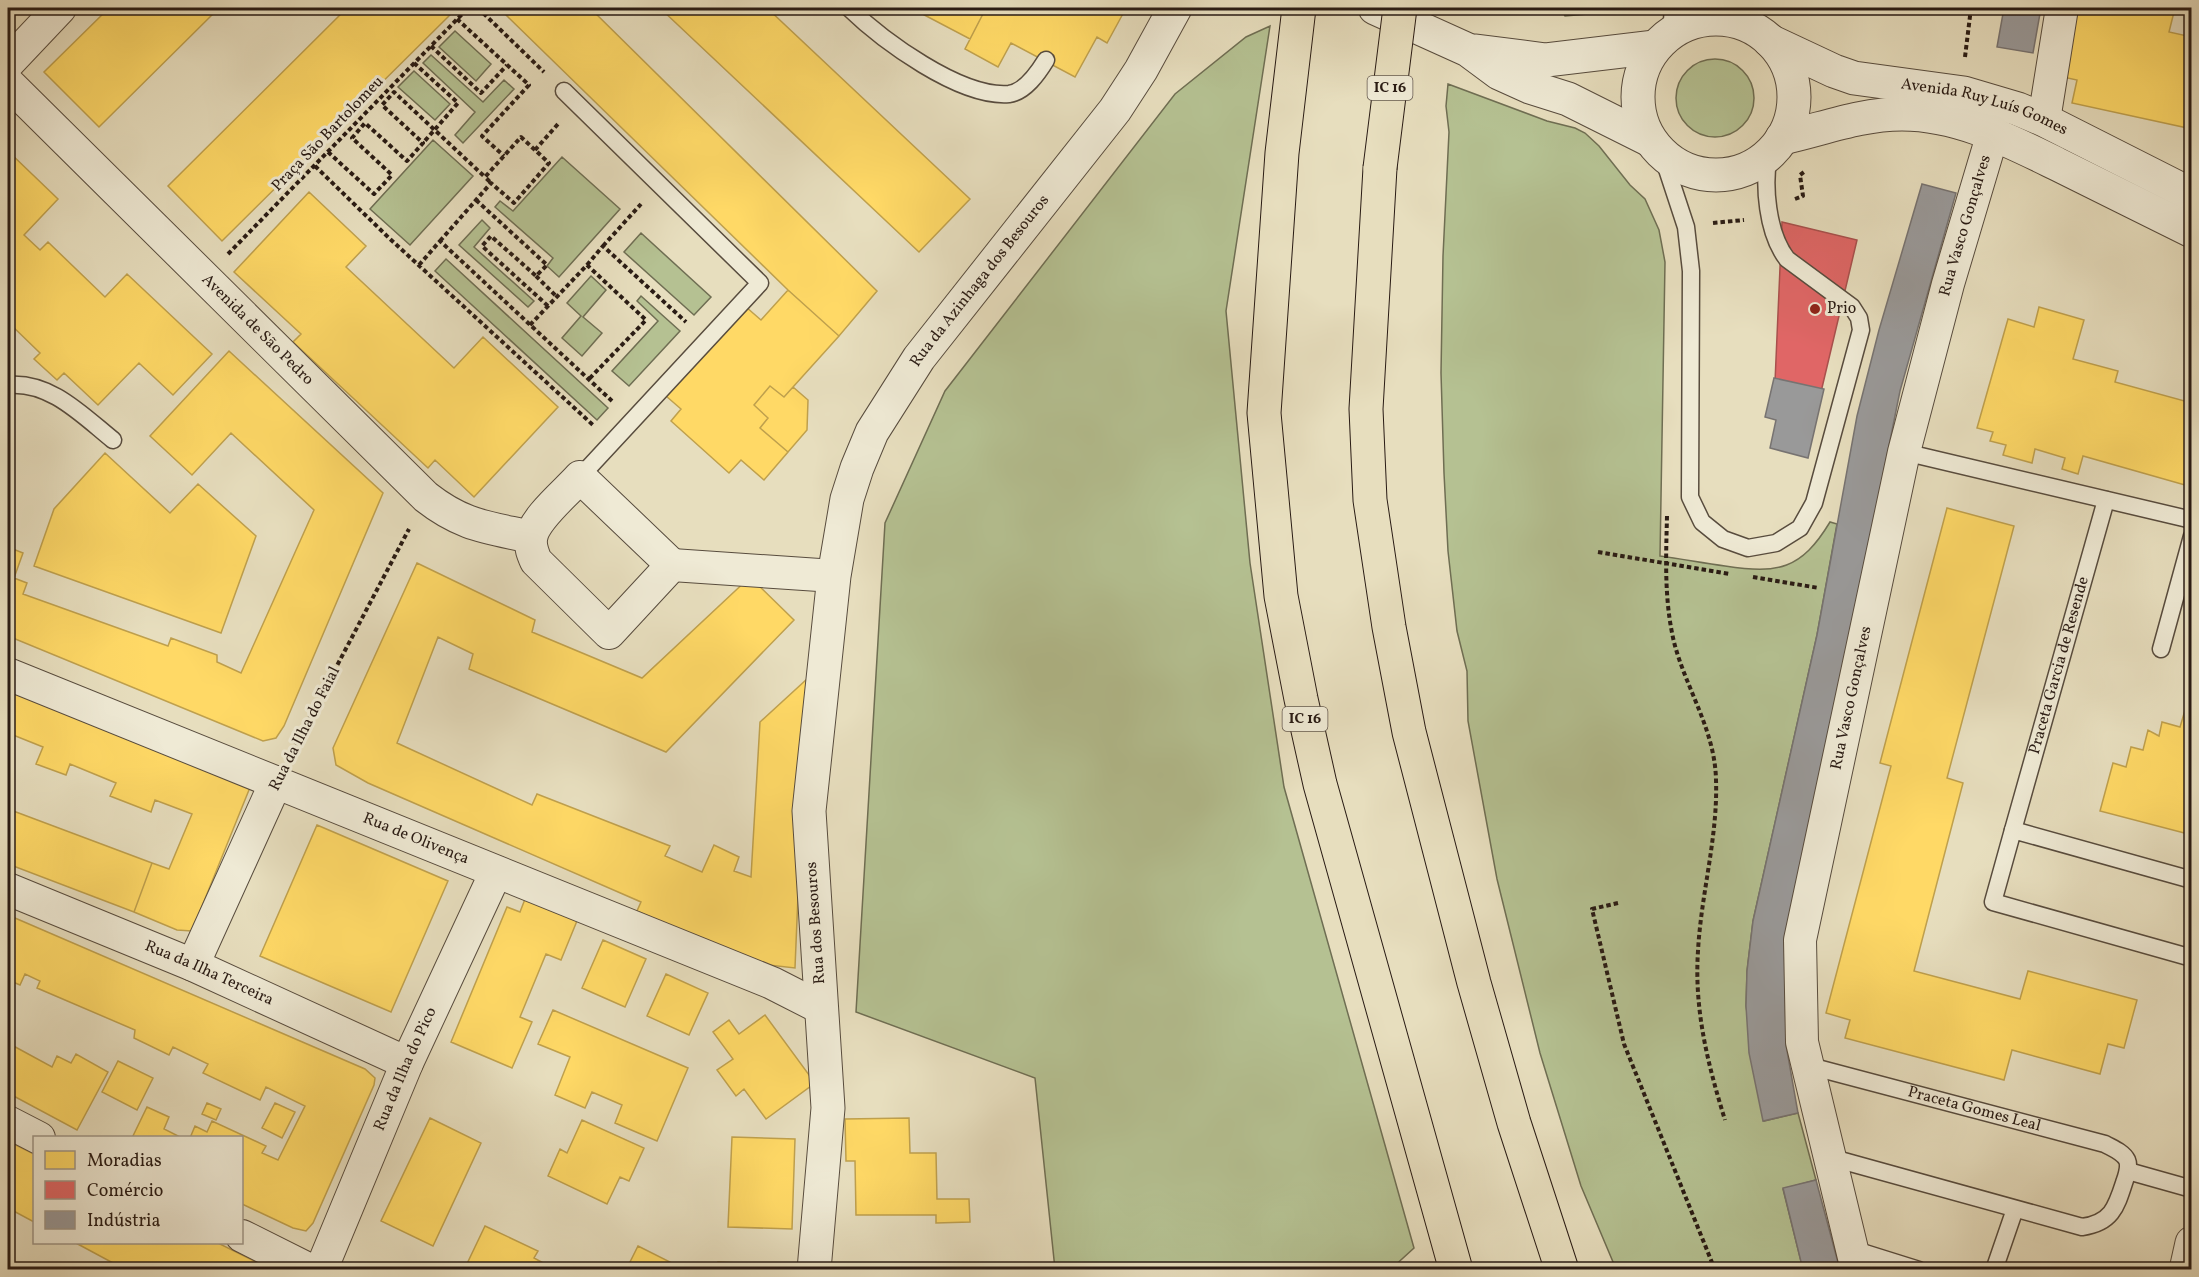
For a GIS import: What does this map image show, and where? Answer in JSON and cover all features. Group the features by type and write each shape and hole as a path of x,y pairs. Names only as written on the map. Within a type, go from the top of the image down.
{"highway":[{"name":"IC 16","path":"1299,8 1282,153 1264,412 1281,596 1320,784 1456,1269"},
{"name":"IC 16","path":"1400,8 1380,168 1366,409 1370,500 1389,627 1409,732 1474,983 1514,1123 1562,1269"}],"street":[{"path":"8,63 60,8"},
{"name":"Rua da Azinhaga dos Besouros","path":"834,576 847,500 857,468 872,432 894,394 919,358 1115,110 1141,70 1175,8"},
{"path":"1375,8 1468,50 1499,73 1530,87 1568,99 1656,147 1679,166 1697,173 1716,176 1736,173 1754,166 1776,146 1791,119 1794,98 1791,77 1783,58 1755,26 1732,21 1712,19 1690,23 1667,29 1622,50 1577,58 1546,60 1468,50"},
{"path":"2044,120 2062,8"},
{"name":"Avenida Ruy Luís Gomes","path":"1755,26 1834,71 1854,78 1964,93 2018,109 2192,195"},
{"path":"1656,147 1642,122 1638,103 1639,83 1645,64 1667,29"},
{"name":"Avenida de São Pedro","path":"8,83 426,497 447,513 469,524 531,537"},
{"name":"Avenida Ruy Luís Gomes","path":"1776,146 1850,119 1901,114 1923,115 1993,133 2192,231"},
{"name":"Rua Vasco Gonçalves","path":"1855,1259 1806,1065 1802,1041 1800,940 1904,452 1948,284 1993,133"},
{"path":"672,565 609,633 536,561 531,549 531,537 541,518 580,477 672,565 834,576"},
{"name":"Rua dos Besouros","path":"814,1269 828,1108 809,811 834,576"},
{"name":"Rua de Olivença","path":"8,674 772,984 821,1008"},
{"name":"Rua da Ilha do Faial","path":"193,965 276,783"},
{"name":"Rua da Ilha do Pico","path":"321,1269 407,1063 496,872"},
{"name":"Rua da Ilha Terceira","path":"8,889 193,965 407,1063"},
{"path":"8,1122 37,1136"},
{"path":"243,1236 310,1269"},
{"path":"2186,1269 2192,1243"}],"lane":[{"path":"849,8 907,54 941,76 979,91 1011,94 1026,85 1046,60"},
{"path":"564,91 760,283 580,477"},
{"path":"1656,147 1686,227 1691,271 1690,497 1702,522 1723,539 1748,548 1776,543 1800,528 1814,503 1861,330 1859,318 1852,307 1787,259 1781,251 1776,240 1765,175 1776,146"},
{"path":"8,385 24,383 47,391 67,403 113,440"},
{"path":"1904,452 2192,520"},
{"name":"Praceta Garcia de Resende","path":"2106,500 1993,902 2192,958"},
{"path":"2161,649 2192,536"},
{"path":"2013,830 2192,880"},
{"name":"Praceta Gomes Leal","path":"1806,1065 2105,1144 2118,1151 2127,1161 2127,1171"},
{"path":"1829,1157 2082,1227 2096,1225 2117,1205 2127,1171 2192,1189"},
{"path":"1994,1269 2015,1209"},
{"path":"1855,1259 1919,1269"}],"path":[{"name":"Praça São Bartolomeu","path":"205,278 468,8"},
{"path":"478,8 564,91"},
{"path":"1965,64 1971,8"},
{"path":"458,19 529,86 483,136 504,156"},
{"path":"431,46 481,93 507,65"},
{"path":"328,152 374,194 392,175 352,138 365,123 406,161 458,103 414,63"},
{"path":"423,143 382,105 394,92 484,177 514,203 549,163 521,137 484,177"},
{"path":"535,150 547,137"},
{"path":"315,166 419,266 612,443"},
{"path":"419,266 492,183"},
{"path":"476,200 547,265 536,276"},
{"path":"530,325 631,215"},
{"path":"548,306 482,246 491,236 557,297"},
{"path":"440,241 613,402"},
{"path":"603,246 706,341"},
{"path":"587,265 646,320 590,379"},
{"name":"Rua da Ilha do Faial","path":"276,783 426,497"},
{"path":"1667,513 1668,611 1674,644 1713,749 1716,781 1714,823 1698,951 1698,998 1702,1032 1725,1120"},
{"path":"1598,552 1736,575"},
{"path":"1748,577 1819,588"},
{"path":"1618,903 1592,909 1624,1044 1715,1269"}],"green space":[{"path":"1561,8 1602,8 1588,14 1565,16"},
{"path":"1270,26 1226,311 1250,563 1284,787 1414,1248 1391,1269 1055,1269 1035,1078 856,1012 885,523 945,391 1175,94 1246,37"},
{"path":"455,31 491,64 476,81 439,47"},
{"path":"431,55 483,102 504,80 514,89 463,143 455,135 475,112 423,63"},
{"path":"1707,59 1723,59 1737,65 1748,76 1754,90 1754,106 1748,120 1737,131 1723,137 1707,137 1693,131 1682,120 1676,106 1676,90 1682,76 1693,65"},
{"path":"414,71 450,104 435,120 398,87"},
{"path":"1448,84 1585,133 1645,199 1659,230 1665,262 1660,556 1744,568 1774,568 1798,559 1809,550 1830,522 1837,524 1817,635 1753,921 1747,971 1746,1006 1764,1121 1798,1113 1816,1180 1783,1189 1803,1269 1616,1269 1581,1186 1540,1053 1497,879 1468,721 1467,671 1457,631 1448,551 1441,373 1443,256 1449,132 1446,106"},
{"path":"433,140 473,176 410,245 370,209"},
{"path":"562,157 620,209 559,277 547,266 553,258 495,207 500,201 513,211"},
{"path":"482,220 490,228 474,247 534,301 528,307 459,245"},
{"path":"641,233 711,297 694,315 624,252"},
{"path":"446,259 608,408 597,420 435,271"},
{"path":"591,276 606,290 583,317 602,333 582,356 562,338 581,316 567,303"},
{"path":"641,296 680,331 629,386 612,371 658,321 637,301"}],"building: Moradias":[{"path":"109,8 219,8 99,127 44,72"},
{"path":"347,8 457,8 222,241 168,186"},
{"path":"513,8 590,8 877,291 839,336 788,290 506,15"},
{"path":"767,8 970,199 919,252 661,9"},
{"path":"911,8 986,8 970,39"},
{"path":"986,8 1120,8 1125,10 1107,43 1097,37 1075,77 1011,43 998,67 965,49"},
{"path":"2077,8 2175,8 2169,32 2192,37 2192,129 2072,103 2077,80 2063,77"},
{"path":"8,151 58,199 24,235 40,250 48,242 105,297 127,274 212,354 173,395 139,363 98,405 64,373 57,380 34,359 40,353 8,322"},
{"path":"309,192 366,246 346,267 454,368 483,337 558,407 474,497 435,460 428,468 293,342 301,334 234,272"},
{"path":"788,290 839,336 784,397 770,386 754,405 768,418 760,428 788,452 764,480 741,460 729,473 671,421 681,409 666,396 746,307 761,320"},
{"path":"2039,307 2084,320 2073,359 2118,371 2115,382 2192,403 2192,487 2083,456 2078,474 2062,469 2065,458 2035,449 2032,463 2003,455 2006,445 1990,441 1993,432 1977,428 2008,319 2034,327"},
{"path":"229,351 383,493 284,726 276,738 263,741 8,636 8,547 23,553 14,578 27,583 23,594 168,646 171,638 217,655 217,662 241,673 314,510 231,433 192,475 150,436"},
{"path":"770,386 784,397 793,387 808,400 807,430 788,452 760,428 768,418 754,405"},
{"path":"105,453 170,513 198,484 256,536 221,633 34,566 54,509"},
{"path":"1947,508 2014,526 1947,778 1963,783 1914,971 2020,999 2028,971 2137,1000 2124,1048 2108,1044 2100,1074 2012,1050 2004,1080 1845,1038 1850,1020 1826,1013 1891,766 1880,763"},
{"path":"417,563 535,620 532,632 642,678 750,577 794,620 666,752 469,669 473,654 438,637 397,743 532,805 537,794 670,846 665,856 702,872 714,845 739,857 734,871 751,877 760,722 807,679 795,968 750,963 637,911 641,902 368,783 336,765 333,748"},
{"path":"8,687 251,785 192,931 177,930 134,912 152,863 169,869 192,814 155,800 151,812 110,796 116,783 70,764 66,775 36,764 43,747 8,733"},
{"path":"2192,687 2192,835 2100,811 2113,763 2126,767 2131,747 2143,750 2148,730 2159,736 2162,722 2180,727"},
{"path":"8,809 152,863 134,912 8,864"},
{"path":"317,825 448,881 391,1012 260,956"},
{"path":"527,894 579,916 561,960 546,954 520,1017 532,1022 512,1068 451,1042 507,907 520,912"},
{"path":"8,915 365,1069 375,1078 374,1085 313,1223 306,1231 293,1228 243,1204 243,1136 191,1136 195,1126 207,1132 212,1121 266,1146 262,1153 278,1160 305,1106 266,1087 260,1100 203,1073 208,1064 173,1047 169,1055 134,1038 135,1030 37,988 40,981 25,974 20,985 8,980"},
{"path":"603,940 646,959 625,1007 582,988"},
{"path":"666,974 708,993 689,1035 647,1016"},
{"path":"553,1010 688,1068 657,1141 615,1123 622,1105 592,1092 585,1108 555,1095 570,1057 538,1044"},
{"path":"765,1015 815,1083 766,1119 744,1089 736,1096 717,1070 733,1059 713,1032 729,1020 739,1034"},
{"path":"8,1043 52,1067 57,1056 71,1063 76,1054 108,1072 77,1130 8,1093"},
{"path":"118,1061 153,1078 137,1110 102,1092"},
{"path":"207,1103 221,1109 216,1120 202,1114"},
{"path":"275,1103 295,1112 282,1138 262,1128"},
{"path":"147,1107 169,1117 164,1129 178,1136 133,1136"},
{"path":"430,1118 481,1143 433,1246 381,1221"},
{"path":"909,1118 910,1153 936,1153 937,1199 969,1199 970,1222 936,1223 936,1215 856,1215 855,1161 846,1161 845,1119"},
{"path":"582,1120 644,1148 629,1181 620,1177 607,1204 548,1176 560,1149 567,1153"},
{"path":"732,1137 795,1139 792,1229 728,1227"},
{"path":"8,1141 33,1154 33,1221 8,1208"},
{"path":"485,1226 538,1251 534,1258 556,1270 464,1270"},
{"path":"78,1244 220,1244 272,1270 126,1270"},
{"path":"638,1246 676,1265 674,1270 626,1270"},
{"path":"718,1262 781,1265 781,1270 718,1270"}],"building: Comércio":[{"path":"1782,222 1857,240 1821,392 1775,382"}],"building: Indústria":[{"path":"2004,8 2041,8 2033,53 1997,47"},
{"path":"1922,184 1956,193 1900,391 1785,962 1786,1045 1798,1113 1763,1121 1749,1053 1746,1006 1747,971 1753,921 1817,635 1857,416 1879,330"},
{"path":"1774,378 1824,389 1808,458 1770,448 1776,420 1765,417"},
{"path":"1816,1180 1840,1270 1803,1270 1783,1188"}],"place":[{"name":"Prio","path":"1815,309"}]}
